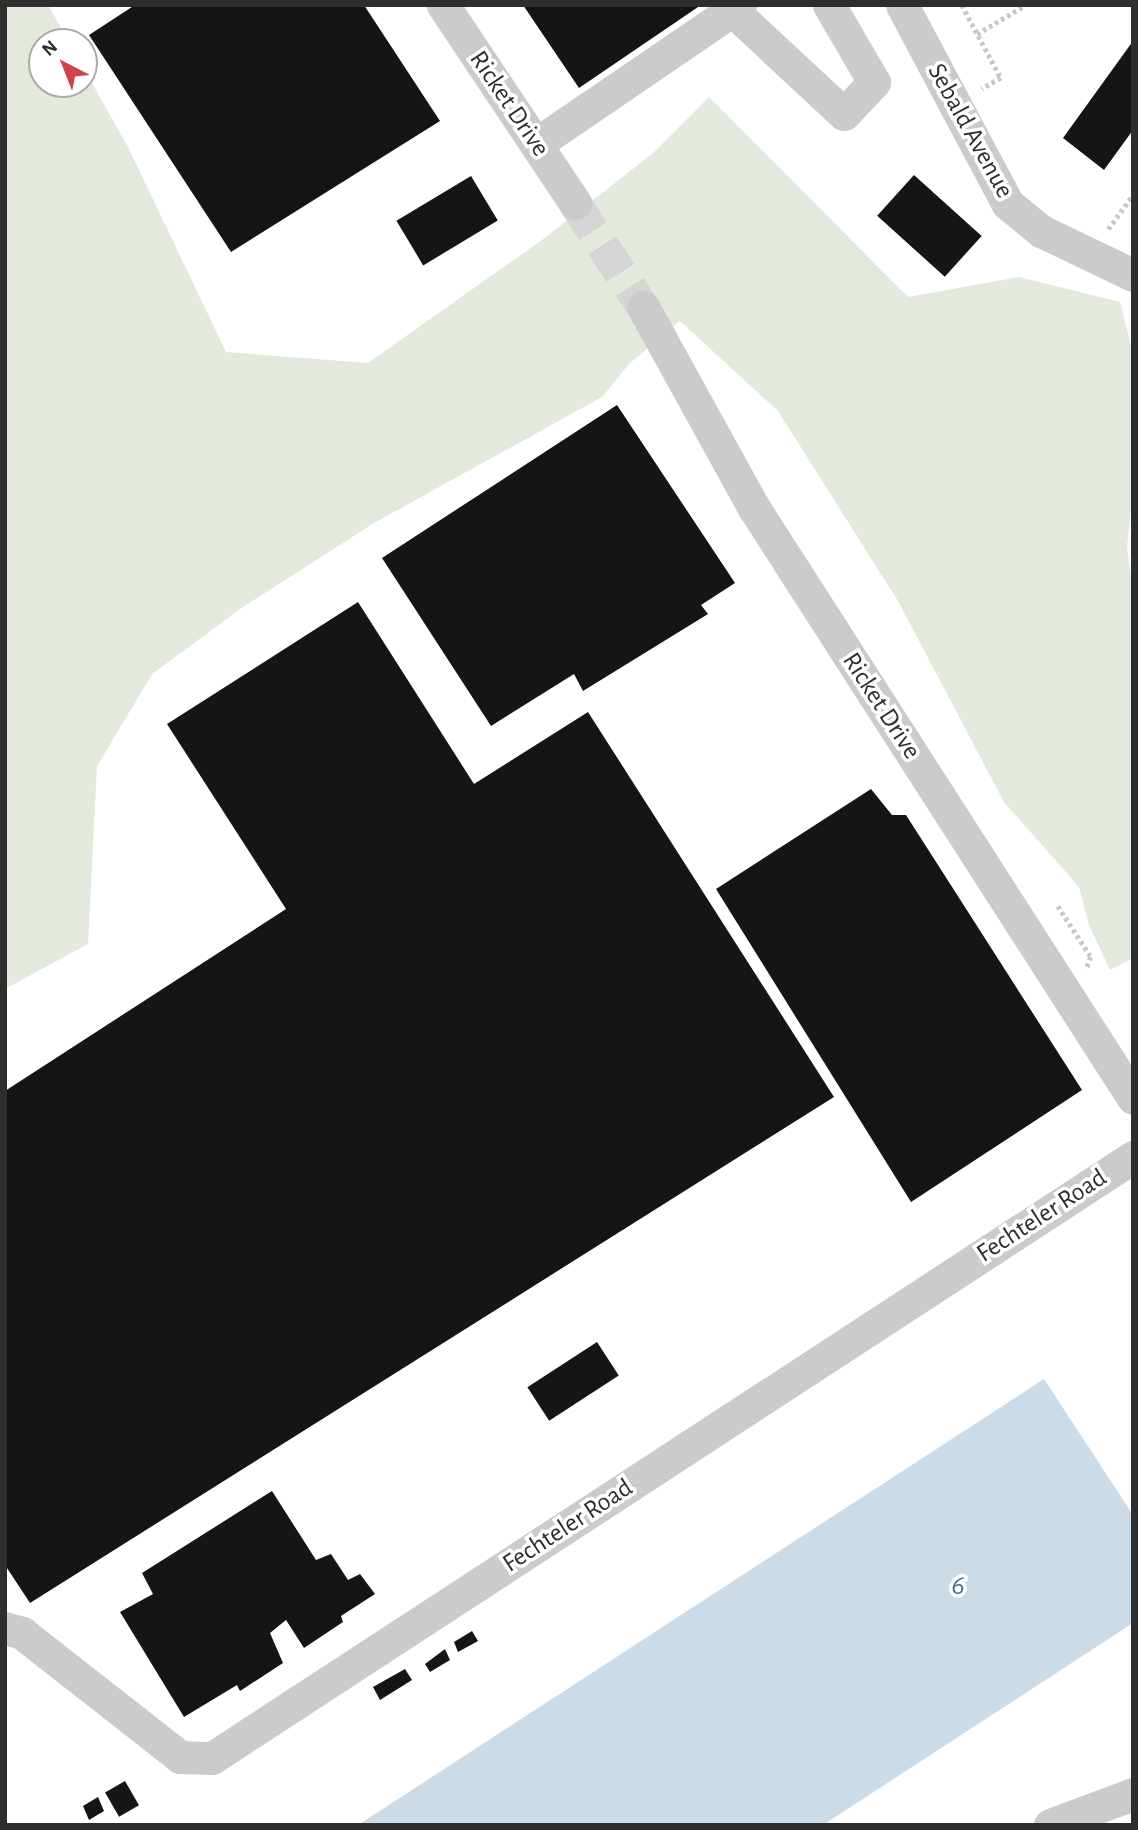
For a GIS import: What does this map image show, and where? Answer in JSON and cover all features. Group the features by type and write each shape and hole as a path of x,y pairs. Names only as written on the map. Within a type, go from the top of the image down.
{"street":[{"name":"Ricket Drive","path":"443,5 575,203"},
{"path":"536,144 737,8 844,114 874,82 829,5"},
{"name":"Sebald Avenue","path":"902,5 1008,204 1041,231 1133,275"},
{"name":"Ricket Drive","path":"643,307 754,508 1123,1060 1133,1098"},
{"name":"Fechteler Road","path":"5,1628 22,1633 180,1757 212,1758 1133,1157"},
{"path":"1072,1820 1133,1794"}],"path":[{"path":"962,5 1001,78 975,93"},
{"path":"977,34 1024,5"},
{"path":"1102,237 1133,195"},
{"path":"1058,906 1091,957 1081,980"}],"shaded area":[{"path":"5,5 48,5 61,28 28,28 28,98 98,98 98,94 128,147 226,352 368,363 542,240 652,154 709,97 908,297 1019,277 1120,302 1133,353 1133,490 1127,547 1133,592 1133,958 1110,970 1089,925 1079,887 1004,802 898,601 778,411 680,321 629,364 602,397 374,523 243,607 152,674 97,766 88,944 5,989"}],"water":[{"name":"6","path":"1044,1379 1133,1515 1133,1623 823,1825 358,1825"}],"building":[{"path":"135,5 364,5 440,121 231,252 98,49 98,29"},
{"path":"523,5 701,5 579,88"},
{"path":"1133,41 1133,130 1104,170 1063,138"},
{"path":"914,175 982,236 945,277 877,216"},
{"path":"471,176 498,221 423,265 396,221"},
{"path":"617,405 735,583 701,605 708,614 583,691 574,674 491,726 382,558"},
{"path":"358,602 474,784 588,712 834,1097 30,1603 5,1565 5,1091 286,909 167,724"},
{"path":"871,789 892,815 906,815 1082,1090 911,1202 716,889"},
{"path":"597,1342 619,1376 549,1421 527,1387"},
{"path":"272,1491 316,1560 331,1554 348,1580 360,1574 375,1594 341,1616 343,1622 304,1648 286,1620 270,1633 283,1663 240,1691 237,1685 184,1717 120,1612 153,1594 142,1573"},
{"path":"472,1631 478,1641 458,1652 454,1642"},
{"path":"445,1649 450,1660 430,1672 425,1664"},
{"path":"405,1669 412,1680 380,1700 373,1687"},
{"path":"125,1781 139,1805 119,1817 105,1792"},
{"path":"98,1797 104,1811 89,1820 83,1806"}],"tunnel":[{"path":"575,203 643,307"}]}
